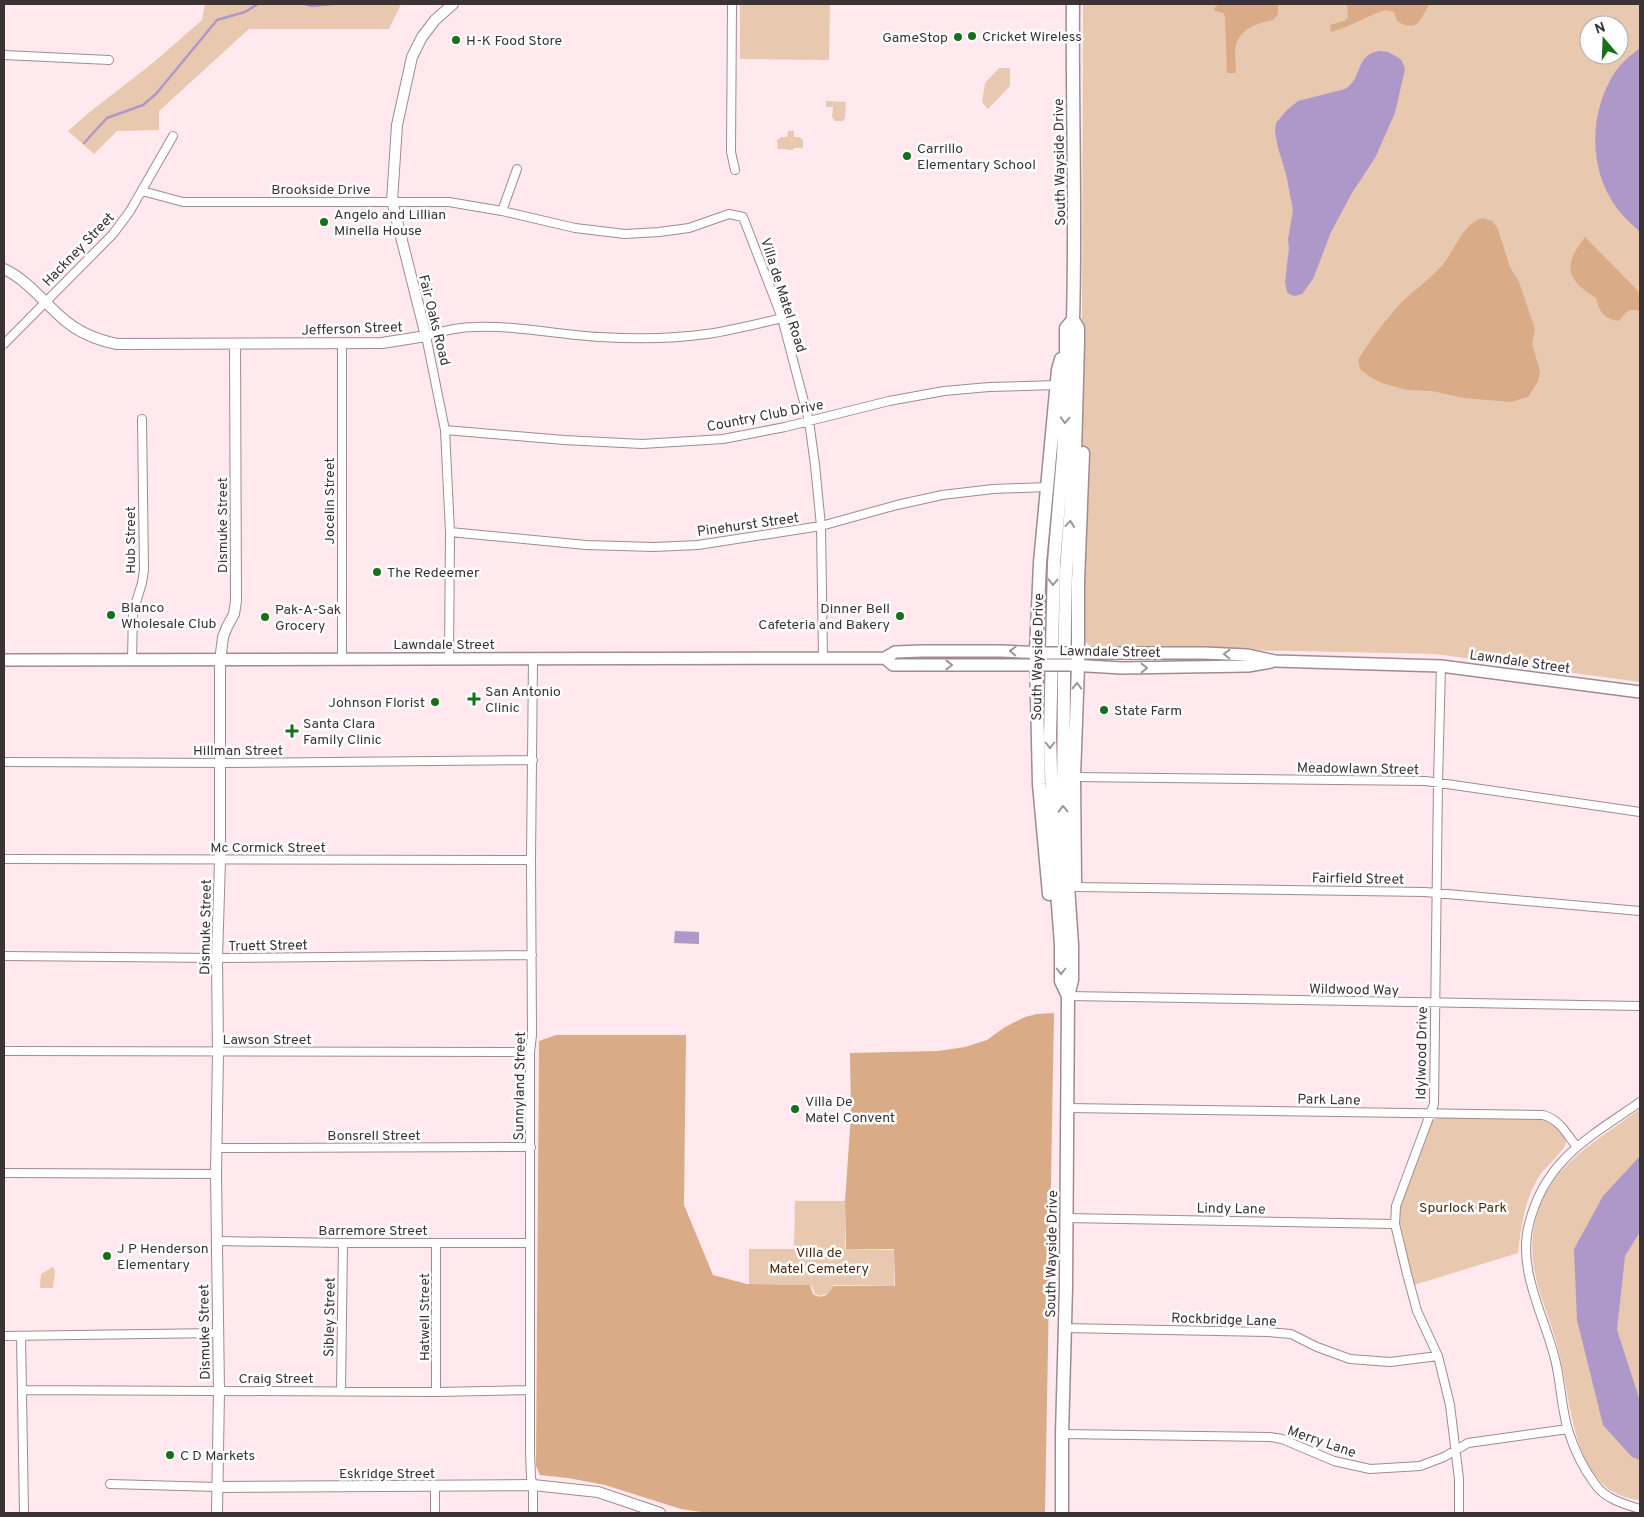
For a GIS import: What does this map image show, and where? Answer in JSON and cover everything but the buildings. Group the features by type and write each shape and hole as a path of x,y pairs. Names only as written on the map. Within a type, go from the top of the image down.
{"main road":[{"name":"South Wayside Drive","path":"1067,945 1063,812 1066,571 1075,453 1078,343 1078,328 1073,320 1075,231 1072,97 1073,4"},
{"name":"South Wayside Drive","path":"1062,1513 1068,996 1072,980 1053,837 1050,736 1054,564 1063,456 1066,328 1073,320"},
{"path":"1066,337 1058,370 1040,563 1039,784 1051,913 1067,945"},
{"path":"1067,945 1076,912 1074,659 1084,405 1078,343"},
{"path":"921,665 922,651"},
{"name":"Lawndale Street","path":"4,660 885,658 895,652 922,651 1074,659 1204,653 1247,655 1275,661 1441,666 1640,692"},
{"path":"1204,653 1204,667"},
{"name":"Lawndale Street","path":"885,658 893,665 921,665 1040,658"},
{"name":"Lawndale Street","path":"1074,659 1122,668 1248,666 1275,661"}],"street":[{"name":"Fair Oaks Road","path":"449,659 450,532 445,430 426,336 392,201 397,125 412,57 422,37 435,20 453,4"},
{"path":"732,4 731,152 735,170"},
{"path":"4,55 110,60"},
{"name":"Hackney Street","path":"4,344 113,234 130,211 172,136"},
{"path":"502,211 517,169"},
{"name":"Brookside Drive","path":"142,191 183,202 449,202 502,211 575,228 625,234 689,228 724,215 735,214"},
{"name":"Villa de Matel Road","path":"735,214 743,217 749,230 782,318 809,421 816,464 821,526 823,658"},
{"name":"Jefferson Street","path":"4,269 21,279 62,318 78,329 106,342 117,344 382,343 426,336 450,329 489,327 599,337 677,337 736,329 782,318"},
{"name":"Dismuke Street","path":"217,1513 218,1333 216,1174 217,958 221,763 220,661 223,637 234,614 236,601 235,344"},
{"name":"Jocelin Street","path":"342,344 342,659"},
{"name":"Country Club Drive","path":"445,430 564,440 642,444 723,439 809,421 889,401 944,391 989,387 1057,385"},
{"name":"Hub Street","path":"132,660 133,612 144,570 142,419"},
{"name":"Pinehurst Street","path":"450,532 586,545 654,547 698,545 821,526 942,495 992,489 1047,487"},
{"name":"Sunnyland Street","path":"533,659 532,1036 530,1052 530,1390 533,1513"},
{"name":"Idylwood Drive","path":"1441,666 1434,1104 1396,1206 1395,1224 1417,1311 1438,1356 1450,1405 1459,1479 1459,1513"},
{"name":"Hillman Street","path":"4,762 221,763 533,760"},
{"name":"Meadowlawn Street","path":"1074,777 1426,781 1640,812"},
{"name":"Mc Cormick Street","path":"4,859 531,860"},
{"name":"Fairfield Street","path":"1076,887 1437,892 1640,911"},
{"name":"Truett Street","path":"4,956 217,958 532,955"},
{"name":"Wildwood Way","path":"1068,996 1640,1006"},
{"name":"Lawson Street","path":"4,1051 530,1052"},
{"path":"1640,1102 1576,1146 1556,1167 1547,1180 1528,1224 1525,1250 1528,1274 1556,1360 1568,1429 1579,1457 1596,1486 1618,1503 1640,1509"},
{"name":"Park Lane","path":"1068,1108 1543,1114 1551,1117 1558,1123 1576,1146"},
{"name":"Bonsrell Street","path":"217,1148 531,1146"},
{"path":"4,1173 216,1174"},
{"name":"Lindy Lane","path":"1066,1218 1395,1224"},
{"name":"Barremore Street","path":"216,1241 530,1243"},
{"name":"Sibley Street","path":"341,1390 343,1243"},
{"name":"Hatwell Street","path":"436,1243 436,1392"},
{"name":"Rockbridge Lane","path":"1064,1328 1268,1332 1291,1334 1317,1347 1350,1358 1390,1362 1438,1356"},
{"path":"4,1336 218,1333"},
{"path":"21,1336 24,1513"},
{"name":"Craig Street","path":"22,1390 341,1390 436,1392 530,1390"},
{"name":"Merry Lane","path":"1062,1434 1270,1437 1282,1439 1334,1460 1370,1469 1420,1466 1444,1457 1468,1443 1568,1429"},
{"name":"Eskridge Street","path":"110,1484 217,1487 533,1485 598,1492 660,1513"},
{"path":"435,1486 435,1513"}],"green space":[{"path":"205,4 401,4 389,29 249,29 159,111 159,130 117,131 94,154 68,131 154,62 202,20"},
{"path":"740,4 830,4 829,60 740,59"},
{"path":"1083,4 1640,4 1640,682 1435,654 1094,647 1085,642 1081,633"},
{"path":"999,68 1010,68 1010,86 988,109 982,102 985,83"},
{"path":"826,101 846,102 845,118 843,121 835,121 832,117 833,107 826,107"},
{"path":"788,131 794,131 794,137 799,137 803,140 803,148 794,148 793,150 778,149 777,140 781,137 787,137"},
{"path":"1640,1109 1640,1500 1618,1494 1600,1482 1588,1464 1579,1443 1572,1420 1559,1352 1537,1282 1532,1247 1539,1209 1557,1177 1568,1163 1596,1140"},
{"name":"Spurlock Park","path":"1438,1118 1538,1118 1552,1123 1560,1129 1566,1142 1560,1153 1540,1175 1531,1193 1522,1223 1518,1253 1414,1285 1398,1214 1401,1199 1427,1132 1433,1120"},
{"name":"Villa de Matel Cemetery","path":"795,1201 845,1201 845,1249 894,1250 894,1286 833,1285 829,1293 820,1296 815,1294 811,1285 749,1284 749,1249 794,1249"},
{"path":"53,1267 55,1271 53,1288 40,1288 41,1274"}],"shaded area":[{"path":"1220,4 1278,4 1278,14 1273,20 1251,27 1238,39 1235,52 1236,73 1227,73 1225,16 1223,13 1215,11 1214,8"},
{"path":"1347,4 1429,4 1420,20 1414,25 1409,26 1397,21 1394,12 1385,10 1331,32 1330,25 1348,18"},
{"path":"1640,48 1640,232 1618,210 1607,192 1600,175 1595,140 1600,104 1606,88 1621,65 1629,65 1629,57"},
{"path":"1380,51 1388,52 1399,58 1405,69 1395,113 1375,158 1352,193 1331,232 1313,279 1302,294 1291,295 1287,292 1285,282 1289,248 1288,240 1293,210 1286,174 1278,148 1275,131 1276,123 1298,101 1345,89 1351,85 1367,56"},
{"path":"1483,218 1492,221 1497,227 1510,267 1519,282 1535,329 1532,344 1540,371 1538,381 1528,397 1511,402 1464,398 1432,391 1407,390 1382,383 1370,377 1360,369 1358,360 1373,337 1402,302 1444,263 1465,230"},
{"path":"1585,237 1640,293 1640,311 1633,310 1628,312 1619,321 1609,319 1601,311 1596,298 1573,278 1571,264 1573,256"},
{"path":"675,931 699,932 699,944 674,943"},
{"path":"1054,1013 1045,1513 708,1513 681,1509 605,1485 540,1475 536,1466 539,1041 556,1035 686,1035 684,1205 713,1275 747,1284 810,1285 813,1294 819,1297 827,1294 833,1286 895,1286 894,1249 846,1249 845,1201 851,1115 850,1053 938,1051 965,1047 987,1040 1005,1027 1025,1017"},
{"path":"1640,1156 1640,1232 1625,1256 1617,1330 1640,1401 1640,1460 1632,1457 1603,1425 1577,1320 1574,1249 1603,1196"}],"waterway":[{"path":"84,143 107,118 143,105 156,94 217,20 245,12 258,4"},
{"path":"305,4 312,6 332,4"}],"place":[{"name":"Cricket Wireless","path":"972,36"},
{"name":"GameStop","path":"958,37"},
{"name":"H-K Food Store","path":"456,40"},
{"name":"Carrillo Elementary School","path":"907,156"},
{"name":"Angelo and Lillian Minella House","path":"324,222"},
{"name":"The Redeemer","path":"377,572"},
{"name":"Blanco Wholesale Club","path":"111,615"},
{"name":"Dinner Bell Cafeteria and Bakery","path":"900,616"},
{"name":"Pak-A-Sak Grocery","path":"265,617"},
{"name":"San Antonio Clinic","path":"474,699"},
{"name":"Johnson Florist","path":"435,702"},
{"name":"State Farm","path":"1104,710"},
{"name":"Santa Clara Family Clinic","path":"292,731"},
{"name":"Villa De Matel Convent","path":"795,1109"},
{"name":"J P Henderson Elementary","path":"107,1256"},
{"name":"C D Markets","path":"170,1455"}]}
